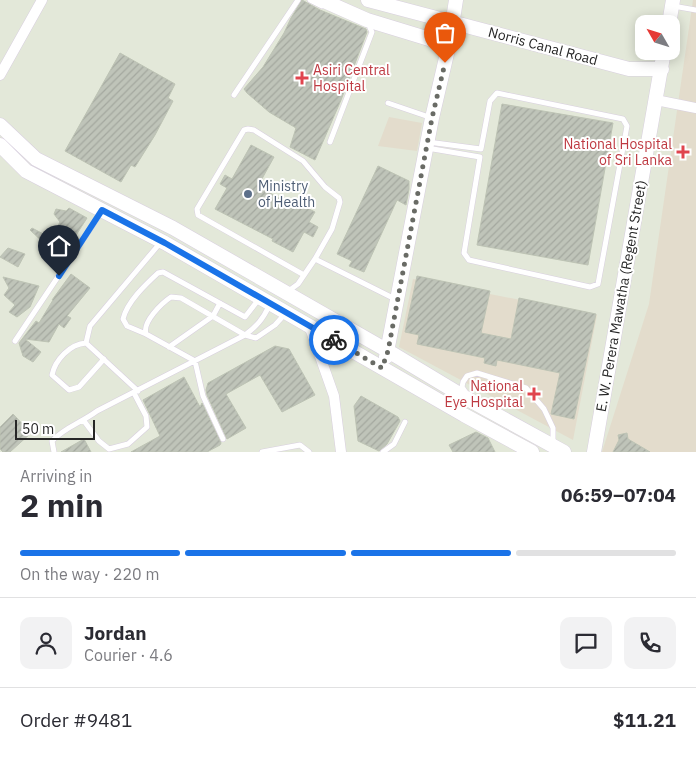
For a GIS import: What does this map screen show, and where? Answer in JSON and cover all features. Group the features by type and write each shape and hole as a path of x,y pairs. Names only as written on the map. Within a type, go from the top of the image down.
{"main road":[{"path":"322,0 367,20 449,45"},
{"name":"Norris Canal Road","path":"368,0 629,69 662,70"},
{"path":"382,368 388,351 432,118 449,45 456,0"},
{"name":"E. W. Perera Mawatha (Regent Street)","path":"594,452 663,60"},
{"path":"0,125 36,159 172,228 286,292 466,398 559,449"},
{"path":"0,145 26,171 162,241 287,312 516,448 532,452"}],"street":[{"path":"0,75 42,0"},
{"path":"656,100 696,108"},
{"path":"309,325 334,396 343,450"}],"lane":[{"path":"234,95 298,0"},
{"path":"310,0 370,28 402,32"},
{"path":"673,3 696,10"},
{"path":"330,142 372,32 370,28"},
{"path":"497,93 623,119 627,126 598,284 590,287 469,260 464,254 480,157 427,145 481,149 490,101 497,93"},
{"path":"388,103 432,118"},
{"path":"286,292 298,284 304,275 315,258 332,229 340,202 339,198 325,187 303,161 254,130 244,130 197,208 198,215 304,275"},
{"path":"15,341 102,210"},
{"path":"86,343 90,326 162,241"},
{"path":"315,258 398,300"},
{"path":"195,361 146,334 127,326 124,319 125,312 130,304 158,273 163,272 245,318 266,300"},
{"path":"146,334 144,329 146,324 171,297 181,298 246,335 256,338 275,325 287,312"},
{"path":"54,452 52,441 61,432 84,421 97,411 246,335 264,318 266,300"},
{"path":"168,347 213,316 220,303"},
{"path":"84,421 99,441 109,449 128,444 147,427 146,416 136,392 104,359 86,343 76,344 54,365 52,375 69,390 79,387 104,359"},
{"path":"195,361 202,396 223,439"},
{"path":"466,398 467,395 462,387 463,382 467,376 476,373 526,388 544,409 553,428 559,449"},
{"path":"383,452 394,444 405,422"},
{"path":"262,452 300,445 309,452"}],"shaded area":[{"name":"National Hospital of Sri Lanka","path":"693,0 696,0 696,452 602,452 649,304"},
{"path":"389,117 422,123 417,151 378,146"},
{"name":"National Eye Hospital","path":"413,279 597,315 573,440 399,347"}],"building":[{"name":"Asiri Central Hospital","path":"302,0 320,10 366,29 367,32 341,100 315,160 290,147 296,128 269,112 244,89 263,67"},
{"path":"120,53 175,84 168,98 173,101 155,135 135,167 131,165 121,182 65,151"},
{"path":"502,104 613,123 588,265 477,245"},
{"name":"Ministry of Health","path":"251,145 274,157 258,186 289,204 292,200 315,212 309,222 318,227 313,237 304,232 293,252 272,241 273,239 215,209 227,188 220,184 225,175 232,179"},
{"path":"378,166 409,181 409,189 406,205 397,200 364,272 349,266 352,261 337,254"},
{"path":"69,208 87,218 59,262 44,249 45,244 30,230 32,228 51,238 60,222 54,214 56,209 66,211"},
{"path":"8,248 25,254 18,267 0,257"},
{"path":"71,274 90,288 67,316 71,318 64,328 59,324 49,342 25,339 41,352 33,362 23,356 19,343 36,321 39,323 52,300"},
{"name":"National Eye Hospital","path":"417,276 490,291 481,333 511,339 519,298 596,314 574,419 551,414 560,373 497,360 496,366 484,363 485,358 417,344 419,335 405,332"},
{"path":"3,277 39,286 30,307 17,317 9,312 15,305 4,295 9,288"},
{"path":"275,346 289,349 315,395 282,412 260,375 226,394 246,428 227,439 207,395 208,383"},
{"path":"184,377 200,407 202,403 221,443 220,445 207,452 131,452 160,436 143,400"},
{"path":"361,396 398,417 400,421 387,444 379,451 358,441 354,406"},
{"path":"13,414 31,433 10,452 3,452 0,449 0,427"},
{"path":"476,432 488,438 495,452 453,452 449,445"},
{"path":"627,433 628,439 650,452 613,452 619,440 618,435"},
{"path":"84,439 91,452 61,452"}],"way so far":[{"path":"334,340 382,368 388,351 432,118 445,63"}],"place":[{"name":"Asiri Central Hospital","path":"302,78"},
{"name":"National Hospital of Sri Lanka","path":"683,152"},
{"name":"Ministry of Health","path":"248,194"},
{"name":"National Eye Hospital","path":"534,394"}],"route":[{"path":"59,276 102,210 165,243 334,340"}]}
